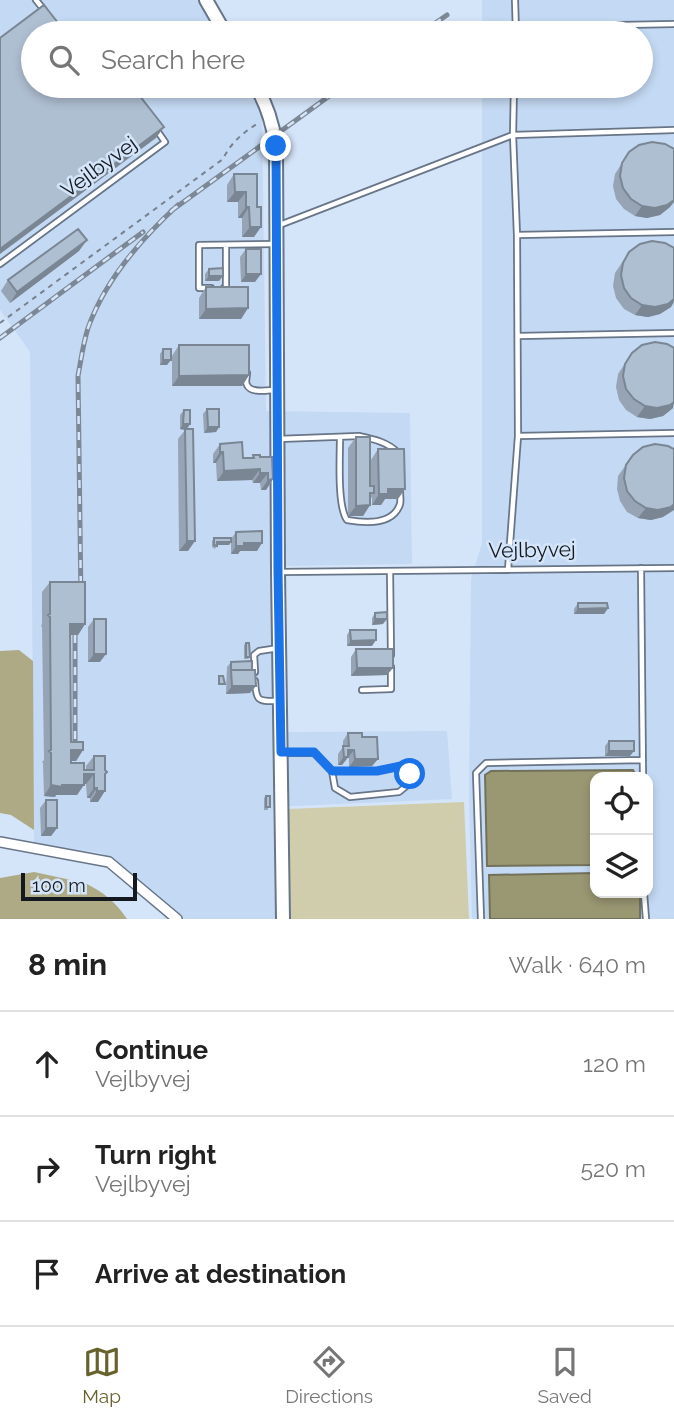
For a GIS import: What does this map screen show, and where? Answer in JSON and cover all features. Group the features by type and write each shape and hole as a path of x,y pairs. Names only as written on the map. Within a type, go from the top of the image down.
{"street":[{"path":"206,0 218,21"},
{"path":"263,98 270,116 276,146 283,919"},
{"path":"0,842 108,862 177,919"}],"lane":[{"path":"36,0 45,11"},
{"path":"515,0 516,21"},
{"path":"653,25 674,24"},
{"path":"508,570 518,436 514,98"},
{"name":"Vejlbyvej","path":"0,264 165,142 149,120"},
{"path":"276,226 513,135 674,131"},
{"path":"517,235 674,232"},
{"path":"226,245 226,288 199,288 199,245 276,244"},
{"path":"518,336 674,333"},
{"path":"247,362 249,389 277,390"},
{"path":"518,436 674,433"},
{"path":"277,439 359,436 371,438 397,450 400,457"},
{"path":"340,437 342,514 347,520 365,523 382,521 392,516 400,505 401,481"},
{"path":"641,568 643,772"},
{"name":"Vejlbyvej","path":"278,572 674,568"},
{"path":"362,690 391,689 390,571"},
{"path":"279,648 259,651 254,655 255,695 262,701 280,701"},
{"path":"281,752 314,752 332,771 335,788 350,797 399,792 410,783 410,774 401,766 377,771 332,771"},
{"path":"481,919 476,773 486,763 643,760"},
{"path":"644,898 646,919"}],"path":[{"path":"0,323 223,159 229,146 270,116"}],"shaded area":[{"path":"0,0 200,0 212,21 21,21 21,98 257,98 262,107 266,411 410,413 412,564 285,566 286,732 447,731 452,799 273,807 275,919 163,919 170,910 123,867 101,853 34,844 30,352 0,310"},
{"path":"482,0 674,0 674,919 472,919 469,799 471,579 482,543 482,98 653,98 653,21 482,21"},
{"path":"19,650 33,661 34,830 11,815 0,813 0,651"},
{"path":"491,771 634,772 590,772 590,865 487,866 485,775"},
{"path":"464,802 469,919 289,919 288,809"},
{"path":"34,872 85,883 109,898 127,919 0,919 0,878"},
{"path":"590,873 590,898 640,898 640,919 490,919 489,875"}],"building":[{"path":"44,5 57,21 23,21"},
{"path":"21,22 21,98 141,98 164,127 0,249 0,38"},
{"path":"652,142 674,149 674,200 655,208 642,206 631,199 623,188 620,176 622,163 629,152 639,145"},
{"path":"234,174 257,174 257,207 261,207 261,227 250,227 246,192 235,192"},
{"path":"78,229 87,240 17,292 8,280"},
{"path":"652,241 674,248 674,299 668,304 655,307 642,305 631,298 624,288 621,275 629,252 640,244"},
{"path":"246,249 261,249 261,274 246,274"},
{"path":"223,268 223,276 209,276 209,269"},
{"path":"206,287 248,287 248,308 206,309"},
{"path":"655,342 674,348 674,402 657,408 645,406 634,399 626,389 623,376 625,364 632,353 642,345"},
{"path":"179,345 249,345 249,375 179,376"},
{"path":"163,349 171,349 171,360 163,360"},
{"path":"207,409 219,409 219,427 208,427"},
{"path":"184,410 190,410 190,424 183,424"},
{"path":"185,429 193,429 195,541 187,541"},
{"path":"356,437 370,437 370,486 374,486 374,493 370,493 370,505 356,506"},
{"path":"242,442 243,458 254,458 253,455 272,457 273,479 268,480 268,473 260,473 260,469 224,471 220,444"},
{"path":"655,444 674,449 674,504 658,510 646,508 635,501 627,491 624,478 626,465 633,455 643,447"},
{"path":"378,449 404,449 405,489 388,489 388,494 379,494"},
{"path":"262,531 262,543 236,546 236,532"},
{"path":"214,538 231,538 231,542 217,542 217,546 214,545"},
{"path":"50,582 85,582 85,624 70,624 71,742 83,742 83,750 71,750 71,763 84,763 84,770 94,770 94,756 105,756 105,791 97,791 97,788 94,788 94,774 84,774 84,785 51,785 48,615"},
{"path":"578,603 607,603 608,608 578,609"},
{"path":"387,612 387,619 375,619 375,613"},
{"path":"94,619 106,619 106,654 94,654"},
{"path":"350,630 376,630 376,640 351,641"},
{"path":"246,643 249,643 250,657 246,657"},
{"path":"356,649 393,649 393,668 357,668"},
{"path":"252,661 252,670 231,670 231,662"},
{"path":"231,670 255,670 256,686 232,686"},
{"path":"219,676 223,676 225,684 219,684"},
{"path":"348,733 377,737 378,759 355,759 354,750 348,750 348,757 344,757 343,746 349,746"},
{"path":"609,741 634,741 634,751 609,751"},
{"path":"266,796 270,796 270,807 266,807"},
{"path":"46,800 57,800 57,828 46,828"}],"railway":[{"path":"438,21 447,15"},
{"path":"171,211 326,98"},
{"path":"81,600 78,376 85,340 95,310 125,261 178,205"},
{"path":"0,338 143,232"},
{"path":"75,635 75,747"}],"route":[{"path":"276,146 281,752 314,752 332,771 377,771 401,766 410,774"}]}
